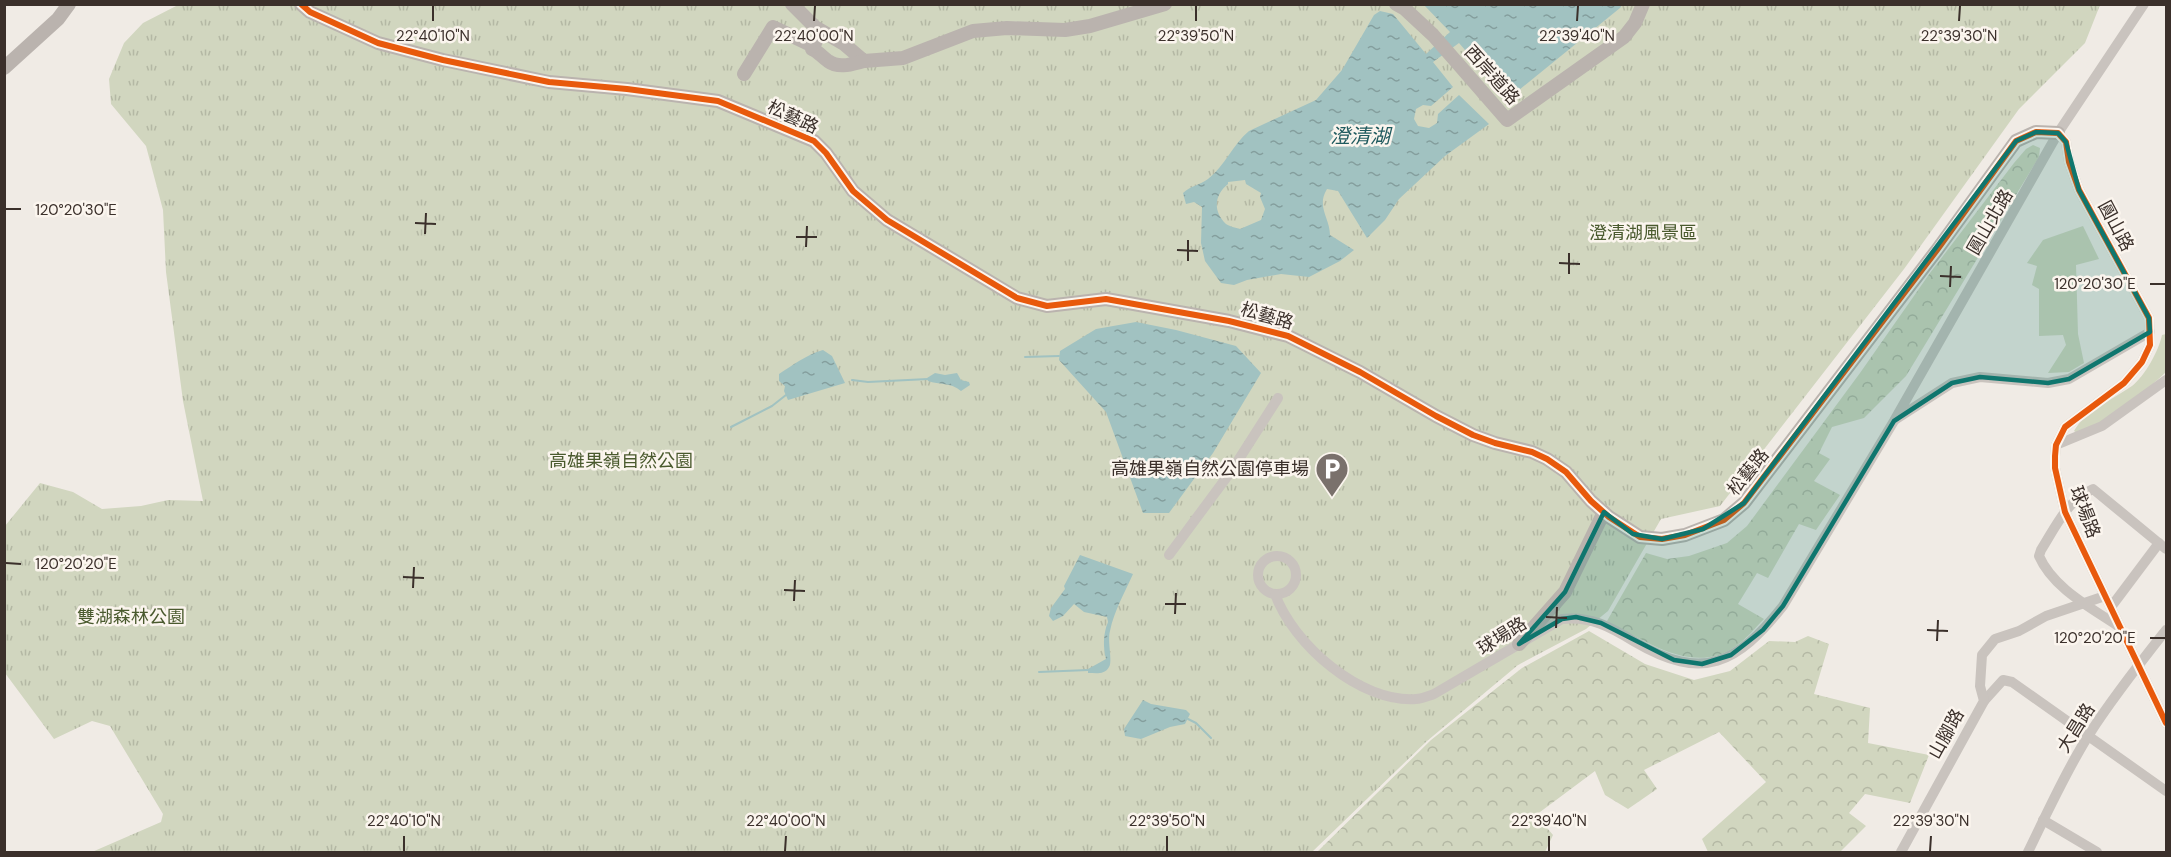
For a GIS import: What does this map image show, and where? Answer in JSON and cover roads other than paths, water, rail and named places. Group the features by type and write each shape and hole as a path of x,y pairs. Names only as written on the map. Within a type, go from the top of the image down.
{"street":[{"path":"4,68 58,19 69,4"},
{"name":"松藝路","path":"301,4 310,12 378,43 443,60 549,82 627,88 718,101 814,141 826,153 853,191 887,220 1017,298 1047,306 1106,299 1229,321 1288,336 1360,372 1473,435 1532,452 1547,459 1566,472 1591,501 1624,528 1640,537 1662,539 1685,535 1724,520 1744,503 1937,250 2016,141 2036,132 2058,133"},
{"path":"792,4 822,32 844,44 864,61"},
{"path":"744,74 773,27 813,46 812,49 835,65 848,65 864,61 903,58 973,31 1007,28 1065,30 1090,26 1165,4"},
{"name":"西岸道路","path":"1396,4 1405,9 1433,35 1507,120 1624,37 1635,23 1643,4"},
{"path":"2058,133 2144,4"},
{"path":"813,46 822,32"},
{"name":"圓山路","path":"2058,133 2066,142 2069,162 2079,190 2149,318 2150,332"},
{"name":"圓山北路","path":"1894,421 2058,133"},
{"path":"2056,446 2066,427 2124,383 2142,362 2150,345 2150,332"},
{"name":"球場路","path":"1275,594 1296,631 1323,659 1343,675 1383,695 1418,699 1434,694 1562,619 1576,617 1601,623 1648,649 1674,660 1702,664 1715,663 1731,655 1763,630 1783,606 1894,421 1952,383 1980,377 2048,383 2069,378 2150,332"},
{"path":"2056,446 2102,426 2166,380"},
{"path":"1169,555 1232,470 1278,398"},
{"name":"球場路","path":"2056,446 2055,468 2065,512 2166,723"},
{"path":"1577,484 1612,513 1624,528"},
{"path":"2110,607 2163,546 2093,489 2081,494 2065,512 2038,556 2045,570 2085,604 2120,627"},
{"path":"1519,645 1565,592 1604,512"},
{"name":"山腳路","path":"1901,852 1984,701 1980,686 1982,655 1995,639 2019,631 2046,616 2105,596"},
{"name":"大昌路","path":"2028,852 2089,734 2166,630"},
{"path":"1984,701 2003,680 2012,682 2089,734 2166,791"},
{"path":"2043,820 2097,852"}],"water":[{"name":"澄清湖","path":"1424,5 1622,5 1519,90 1486,70 1459,43 1433,62 1453,87 1431,106 1423,105 1416,109 1414,119 1418,126 1429,128 1437,123 1438,114 1459,95 1489,124 1445,156 1399,199 1385,220 1367,238 1338,191 1327,189 1323,207 1330,235 1354,250 1340,261 1309,277 1281,274 1247,280 1234,285 1221,283 1205,261 1201,243 1202,207 1194,202 1186,204 1183,193 1214,174 1249,131 1316,100 1342,70 1374,15 1380,11 1393,14 1426,54 1450,32","holes":["1245,180 1246,184 1261,193 1260,197 1265,209 1261,220 1240,229 1227,225 1219,214 1217,203 1220,193 1228,182"]},
{"path":"1136,322 1236,346 1261,373 1213,453 1169,513 1143,513 1106,412 1059,360 1060,351 1096,329"},
{"path":"823,350 832,356 845,383 788,400 784,391 785,386 779,381 779,374 805,357"},
{"path":"935,373 945,375 957,373 961,380 969,382 970,385 961,391 949,385 928,381 927,378"},
{"path":"1080,555 1133,574 1117,609 1109,635 1110,664 1107,670 1100,673 1088,673 1088,669 1106,659 1104,640 1107,617 1084,612 1074,604 1063,616 1053,621 1049,616 1051,608 1065,589 1064,586"},
{"path":"1143,700 1151,704 1186,710 1190,714 1185,724 1170,727 1141,739 1125,736 1124,729"}],"waterway":[{"path":"1025,357 1059,356"},
{"path":"852,380 868,382 928,379"},
{"path":"731,427 772,406 786,395"},
{"path":"1039,672 1088,670"},
{"path":"1188,719 1196,723 1211,738"}],"place":[{"name":"高雄果嶺自然公園停車場","path":"1332,498"}],"park label":[{"name":"澄清湖風景區","path":"1643,233"},
{"name":"高雄果嶺自然公園","path":"621,461"},
{"name":"雙湖森林公園","path":"131,617"}]}
